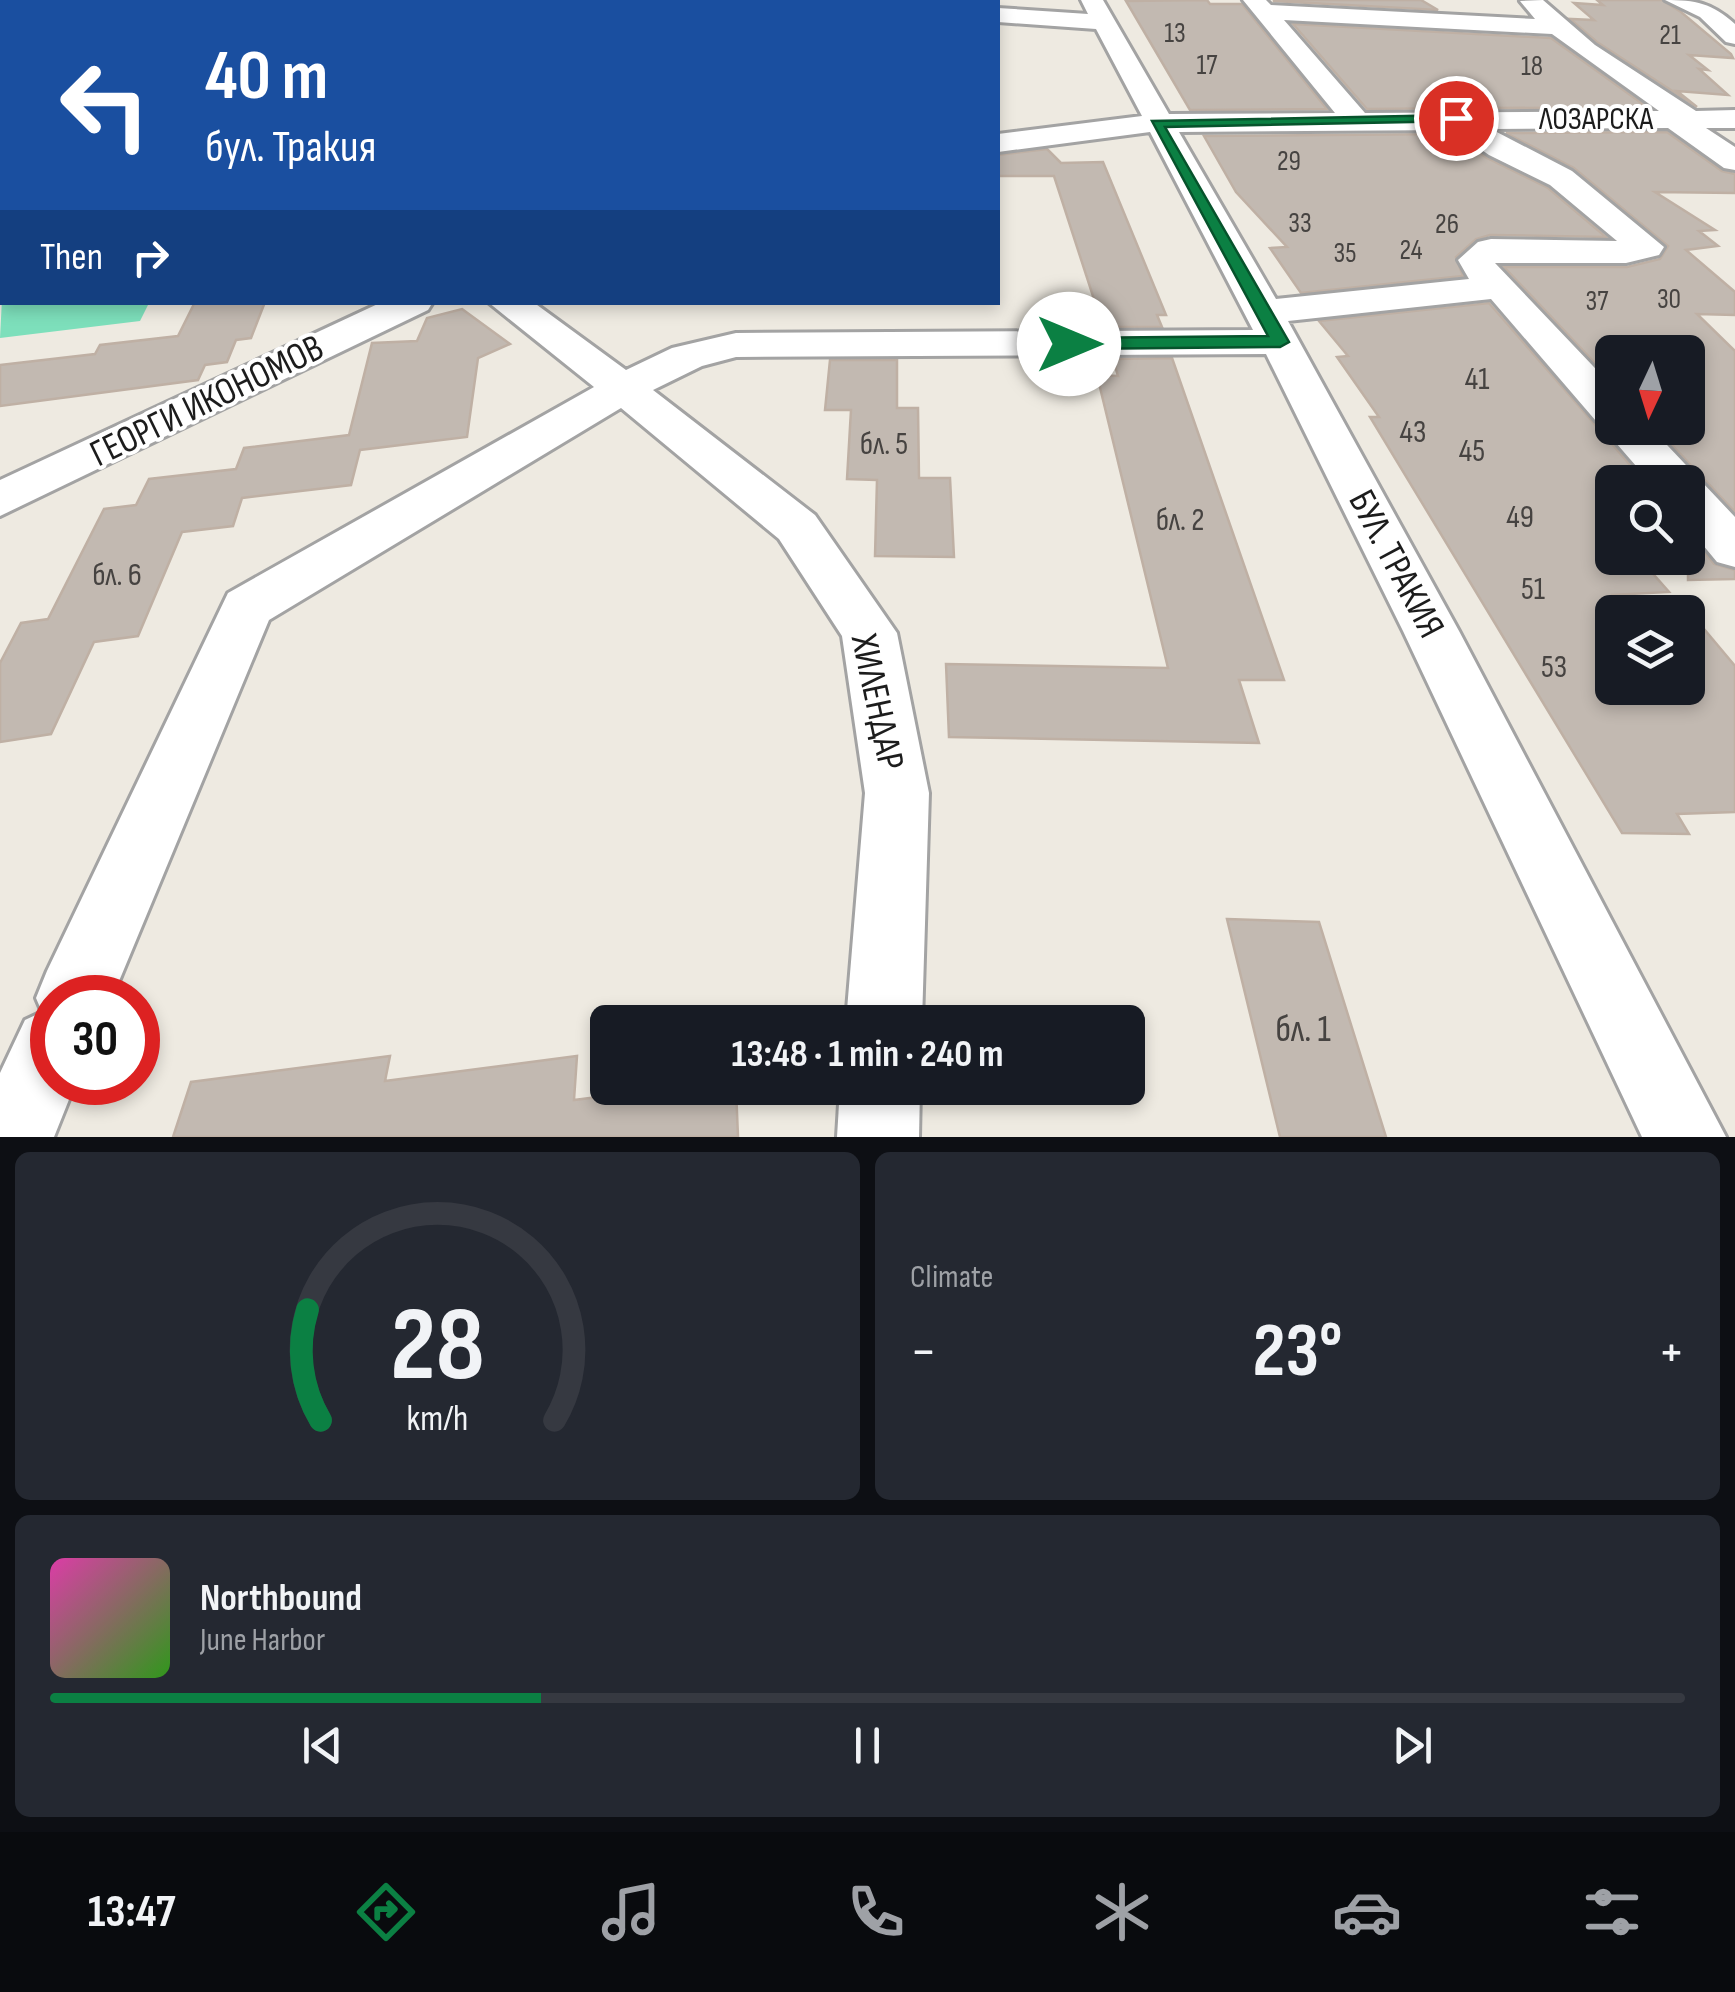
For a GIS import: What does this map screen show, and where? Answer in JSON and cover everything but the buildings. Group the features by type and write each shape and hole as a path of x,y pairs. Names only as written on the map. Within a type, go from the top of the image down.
{"street":[{"path":"1426,0 1462,23"},
{"path":"1530,0 1553,27 1735,161"},
{"path":"1676,0 1708,12 1735,37"},
{"path":"1259,6 1553,27"},
{"path":"1259,6 1358,123"},
{"path":"1000,15 1098,11"},
{"name":"БУЛ. ТРАКИЯ","path":"1098,11 1156,124 1272,327 1432,631 1684,1137"},
{"path":"1456,118 1500,148 1561,178 1646,247 1626,252 1480,253 1478,268 1500,287 1595,393"},
{"name":"ЛОЗАРСКА","path":"1000,142 1156,124 1358,123 1456,118 1735,119"},
{"path":"84,975 247,608 623,388 687,357 736,344 1272,327 1500,287"},
{"name":"ГЕОРГИ ИКОНОМОВ","path":"0,500 408,305"},
{"name":"ХИЛЕНДАР","path":"511,305 623,388 797,527 869,634 897,793 885,1005"},
{"path":"1642,445 1660,465"},
{"path":"1705,515 1735,549"},
{"path":"13,1137 30,1098"},
{"path":"878,1137 879,1105"}],"green space":[{"path":"2,305 148,305 140,321 0,338"}],"route":[{"path":"1069,344 1280,342 1156,124 1358,123 1456,118"}]}
